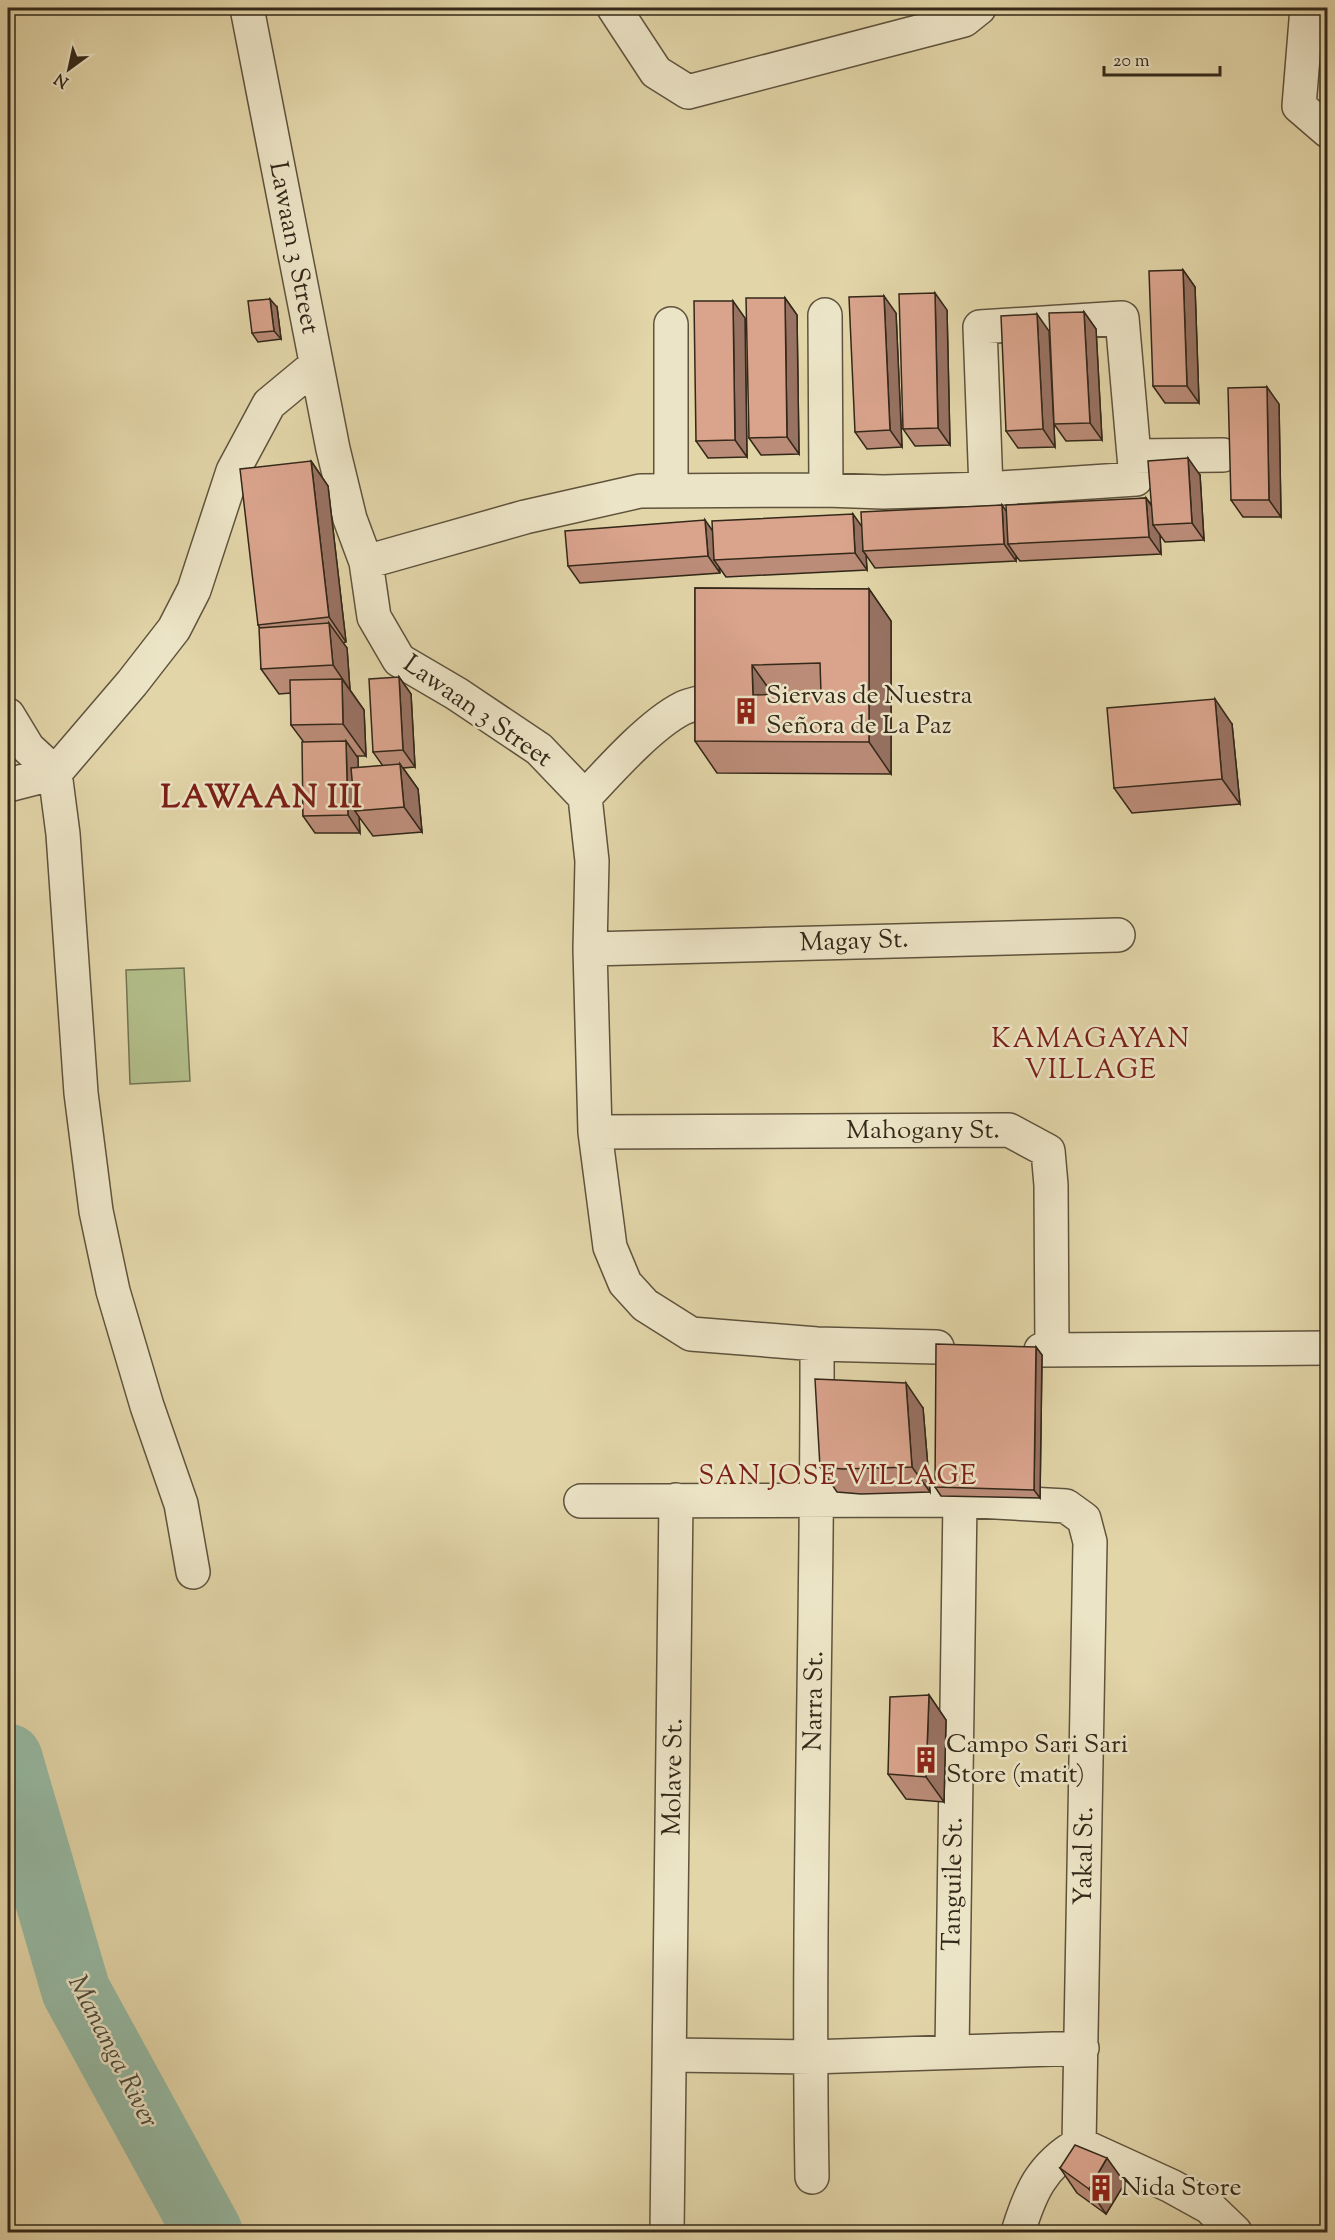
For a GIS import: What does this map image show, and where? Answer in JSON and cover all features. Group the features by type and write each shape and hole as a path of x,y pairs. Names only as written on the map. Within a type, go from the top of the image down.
{"street":[{"name":"Lawaan 3 Street","path":"247,8 316,365 350,519 366,562 374,617 399,660 457,694 539,749 585,797"},
{"path":"614,8 656,72 688,92 968,12"},
{"path":"1307,8 1299,106 1328,131"},
{"path":"825,315 826,490"},
{"path":"366,562 543,513 639,490 883,492 986,489 1136,479 1122,318 980,327 986,489"},
{"path":"671,324 671,490"},
{"path":"8,785 55,773 132,683 174,629 194,590 233,471 269,404 316,365"},
{"path":"1134,456 1223,455"},
{"path":"706,701 684,708 660,723 585,797 592,861 590,949 595,1132 610,1246 625,1283 645,1305 691,1334 817,1344 937,1347"},
{"path":"8,715 28,748 55,773 63,834 81,1093 96,1211 113,1290 147,1406 181,1504 193,1572"},
{"name":"Magay St.","path":"590,949 1118,935"},
{"name":"Mahogany St.","path":"595,1132 1009,1130 1048,1151 1051,1185 1047,1350 1328,1348"},
{"name":"Narra St.","path":"812,2177 810,2057 818,1501 817,1344"},
{"name":"Molave St.","path":"667,2232 671,2055 676,1500"},
{"path":"581,1501 960,1500"},
{"name":"Yakal St.","path":"960,1500 1066,1506 1084,1519 1090,1542 1079,2144"},
{"name":"Tanguile St.","path":"951,2051 960,1500"},
{"path":"671,2055 810,2057 1082,2048"},
{"path":"1018,2232 1032,2190 1059,2155 1079,2144 1171,2186 1209,2207 1235,2232"}],"green space":[{"path":"184,968 190,1081 130,1084 126,970"}],"building":[{"path":"1183,270 1187,386 1153,386 1149,271"},
{"path":"935,293 938,428 903,429 899,294"},
{"path":"884,296 890,430 855,432 849,297"},
{"path":"746,298 785,298 787,437 749,438"},
{"path":"270,299 274,331 252,333 248,301"},
{"path":"694,301 733,301 735,440 696,441"},
{"path":"1084,312 1090,423 1054,424 1049,313"},
{"path":"1037,314 1043,429 1006,431 1001,316"},
{"path":"1267,387 1269,500 1231,500 1228,388"},
{"path":"1188,458 1192,523 1153,525 1148,461"},
{"path":"311,461 329,617 258,625 240,469"},
{"path":"1146,498 1149,537 1008,544 1006,505"},
{"path":"1002,505 1004,544 863,551 861,512"},
{"path":"853,514 855,553 714,560 712,521"},
{"path":"705,520 708,556 568,566 565,531"},
{"path":"695,588 869,589 869,742 695,741","holes":["820,663 821,693 753,695 752,665"]},
{"path":"329,623 333,665 261,669 259,628"},
{"path":"399,677 403,750 373,752 369,679"},
{"path":"342,679 343,724 291,725 290,680"},
{"path":"1215,699 1222,779 1114,788 1107,708"},
{"path":"346,741 348,815 303,816 302,742"},
{"path":"400,764 404,807 355,811 351,768"},
{"path":"936,1344 1036,1347 1034,1490 935,1487"},
{"path":"815,1379 906,1383 912,1467 843,1469 820,1467"},
{"path":"929,1695 926,1777 888,1774 890,1697"},
{"path":"1075,2145 1107,2158 1089,2189 1060,2168"}],"waterway":[{"name":"Mananga River","path":"8,1758 76,1991 208,2232"}],"place":[{"name":"Siervas de Nuestra Señora de La Paz","path":"746,711"},
{"name":"Campo Sari Sari Store (matit)","path":"926,1760"},
{"name":"Nida Store","path":"1101,2188"}],"district":[{"name":"LAWAAN III","path":"262,799"},
{"name":"KAMAGAYAN VILLAGE","path":"1091,1056"},
{"name":"SAN JOSE VILLAGE","path":"838,1477"}]}
